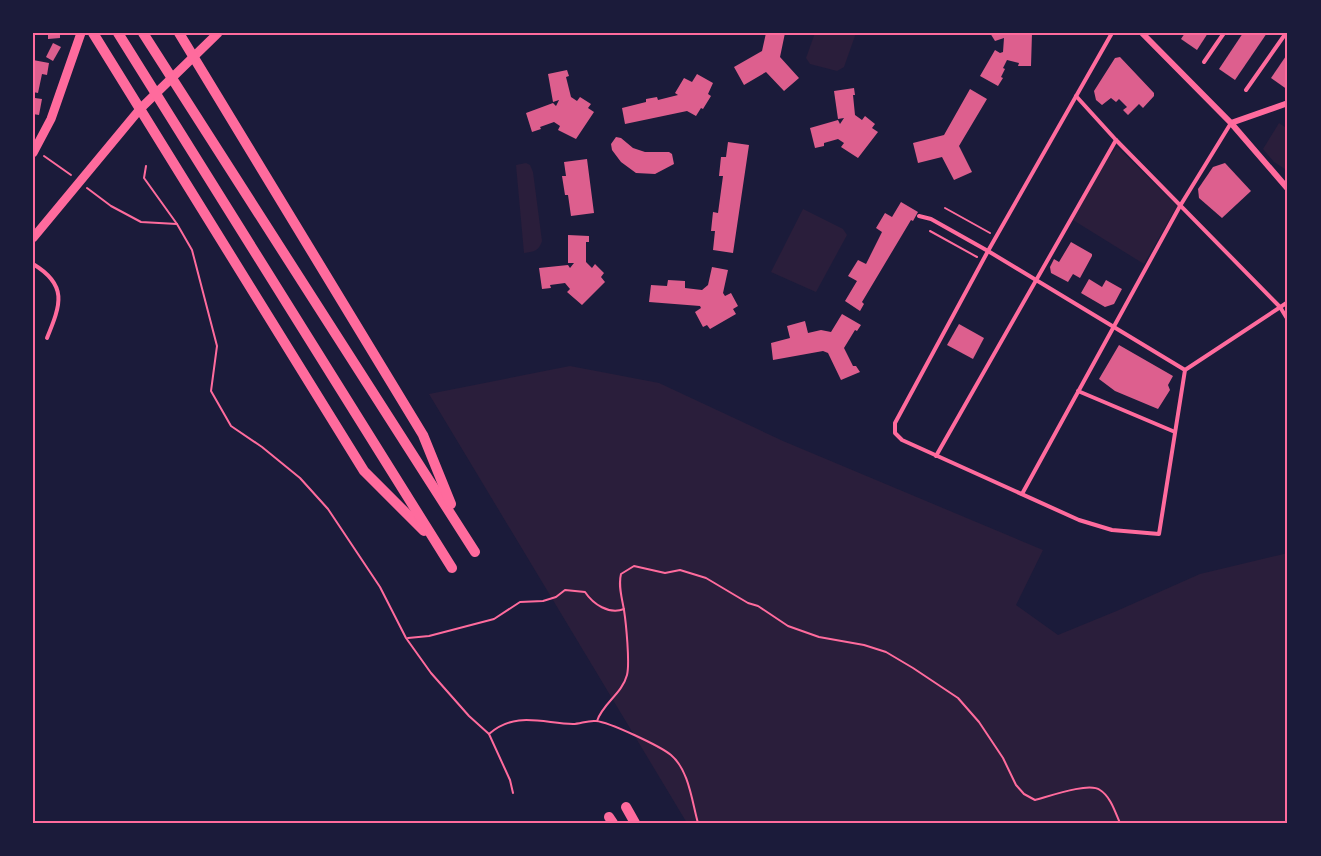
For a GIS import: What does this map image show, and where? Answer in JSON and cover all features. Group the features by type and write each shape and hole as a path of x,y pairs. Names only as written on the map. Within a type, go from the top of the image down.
{"main road":[{"path":"93,33 364,471 438,544"},
{"path":"118,33 452,567"},
{"path":"143,33 474,552"},
{"path":"179,33 423,435 460,527"},
{"path":"626,807 635,823"}],"street":[{"path":"33,153 37,139 51,119 81,33"},
{"path":"33,238 140,109 218,33"},
{"path":"1142,33 1231,123 1288,189"},
{"path":"1231,123 1288,103"}],"lane":[{"path":"1112,33 982,261 895,423 895,433 902,440 936,456 1090,523 1112,530 1159,534 1185,370 1288,302"},
{"path":"1204,62 1224,33"},
{"path":"1246,90 1286,33"},
{"path":"1076,96 1116,140 1280,307 1288,320"},
{"path":"1022,494 1112,326 1180,206 1231,123"},
{"path":"936,456 1116,140"},
{"path":"919,216 931,219 988,250 1185,370"},
{"path":"33,264 47,273 56,283 59,296 46,338"},
{"path":"1078,391 1175,432"}],"path":[{"path":"146,166 144,178 192,250 217,346 211,391 231,426 262,447 300,478 328,508 380,587 406,638 431,673 469,716 489,734 510,780 513,793"},
{"path":"111,206 141,222 177,225"},
{"path":"945,207 996,237"},
{"path":"930,231 982,261"},
{"path":"597,721 600,710 622,688 628,674 624,609 619,582 621,574 634,566 665,573 681,570 706,578 748,603 758,606 788,626 819,637 864,645 886,652 958,698 979,722 1003,758 1016,785 1024,794 1035,800 1088,787 1094,788 1100,790 1113,806 1120,823"},
{"path":"406,638 429,636 494,619 520,602 543,601 556,597 565,590 585,592 590,600 600,607 616,612 624,609"},
{"path":"489,734 497,726 524,718 574,724 597,721 637,737 671,755 683,772 698,823"}],"shaded area":[{"path":"815,33 856,33 844,67 837,71 810,64 806,58"},
{"path":"1279,123 1288,129 1288,171 1274,162 1263,149"},
{"path":"1117,147 1177,206 1144,264 1073,220 1103,165"},
{"path":"526,163 530,165 533,172 542,241 535,250 524,253 516,165"},
{"path":"803,209 843,229 847,235 816,292 771,272"},
{"path":"570,366 659,383 783,441 1043,550 1016,605 1058,635 1200,574 1288,553 1288,823 687,823 429,394"}],"building":[{"path":"48,33 60,33 60,38 48,39"},
{"path":"766,33 785,33 780,57 799,78 784,91 766,72 744,85 734,67 762,51"},
{"path":"990,33 1032,33 1031,66 1018,66 1019,63 1007,60 1001,77 1003,78 998,86 980,76 995,50 1003,52 1004,38 995,41"},
{"path":"1185,33 1208,33 1197,50 1181,39"},
{"path":"1243,33 1267,33 1235,80 1219,69"},
{"path":"53,43 61,47 53,61 46,57"},
{"path":"1288,53 1288,90 1271,78"},
{"path":"1120,57 1154,93 1143,108 1139,104 1128,115 1123,110 1127,107 1119,99 1116,102 1111,98 1102,105 1096,100 1094,91 1115,58"},
{"path":"33,60 49,63 47,75 42,74 38,93 33,92"},
{"path":"567,70 569,76 566,77 571,97 577,101 580,97 591,104 588,108 594,112 576,139 558,130 560,126 554,122 532,132 526,113 553,103 556,106 559,100 553,102 548,74"},
{"path":"697,74 713,83 708,94 711,96 696,116 687,111 625,124 622,108 646,102 646,99 657,97 658,100 678,95 675,93 684,78 692,82"},
{"path":"854,88 855,115 862,120 865,116 875,124 872,128 878,132 858,158 841,147 844,143 838,139 815,148 810,128 838,120 840,124 844,118 838,119 834,91"},
{"path":"970,89 987,99 959,146 972,172 954,180 942,157 918,163 913,143 944,135"},
{"path":"35,98 42,99 39,115 33,114"},
{"path":"616,137 621,138 633,148 645,152 669,152 672,154 674,164 655,174 636,173 621,162 612,150 611,144"},
{"path":"728,142 749,145 733,253 713,250 715,231 711,231 713,212 718,213 723,176 719,176 721,157 726,157"},
{"path":"587,159 594,213 571,216 562,176 566,176 564,162"},
{"path":"1225,163 1251,191 1222,218 1199,198 1198,189 1213,167"},
{"path":"901,202 918,212 862,302 864,304 860,311 845,301 857,281 848,276 858,260 866,264 882,232 876,228 885,213 892,217"},
{"path":"568,235 589,236 589,242 586,242 586,262 592,268 595,264 604,273 601,277 605,282 582,305 567,292 570,289 565,283 550,285 551,288 542,289 539,268 568,265 570,268 574,263 568,263"},
{"path":"1071,242 1092,256 1080,278 1073,274 1068,282 1051,273 1050,267 1054,259 1059,262"},
{"path":"712,267 728,270 723,293 725,296 731,293 738,306 733,309 736,314 710,329 707,325 703,327 695,312 701,308 700,306 649,302 651,285 667,286 668,280 685,281 685,288 702,290 708,285"},
{"path":"1089,279 1102,287 1106,280 1122,289 1114,304 1105,307 1081,293"},
{"path":"842,314 861,325 857,331 855,330 844,348 853,366 856,366 860,372 841,380 828,353 823,351 773,360 771,343 790,338 787,326 805,321 808,333 821,330 831,332"},
{"path":"959,324 984,338 973,359 947,345"},
{"path":"1119,345 1173,376 1168,385 1170,390 1158,409 1115,391 1099,379"}]}
